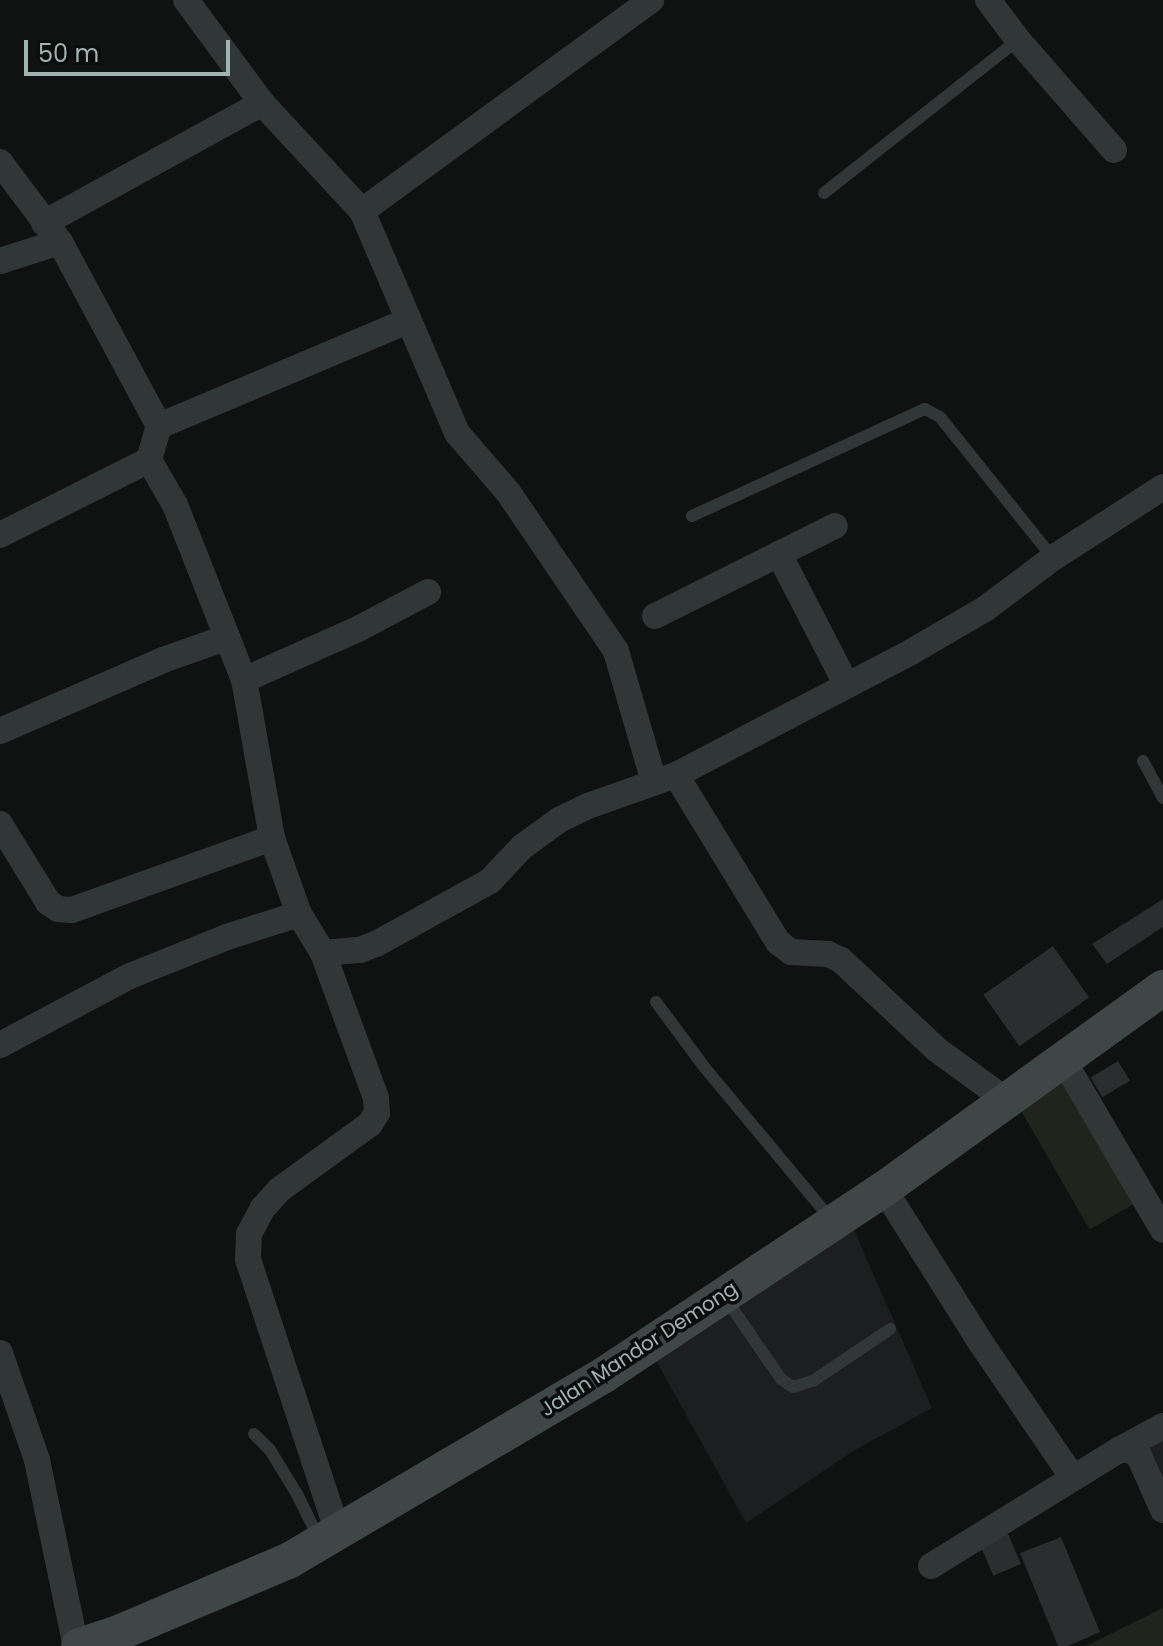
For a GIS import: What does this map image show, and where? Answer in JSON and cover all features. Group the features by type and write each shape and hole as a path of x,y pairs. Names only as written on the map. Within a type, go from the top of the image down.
{"main road":[{"name":"Jalan Mandor Demong","path":"77,1646 121,1640 290,1560 604,1375 884,1189 1163,988"}],"street":[{"path":"186,0 262,103 362,211 457,433 508,492 616,651 665,778 778,942 791,952 828,954 841,960 936,1049 1006,1100"},
{"path":"362,211 651,0"},
{"path":"988,0 1018,40 1114,150"},
{"path":"0,261 52,233 262,103"},
{"path":"0,162 52,233 159,426 149,460 175,505 244,680 272,838 299,914 323,953 376,1098 377,1113 370,1124 279,1190 263,1208 249,1234 248,1260 329,1538"},
{"path":"159,426 407,321"},
{"path":"0,535 149,460"},
{"path":"323,953 360,950 389,938 490,881 522,847 559,820 665,778 847,686 985,609 1053,558 1163,487"},
{"path":"655,616 835,526"},
{"path":"779,554 847,686"},
{"path":"244,680 360,628 428,592"},
{"path":"0,731 163,660 225,638"},
{"path":"0,824 48,902 58,909 72,910 272,838"},
{"path":"0,1045 130,976 227,937 299,914"},
{"path":"1062,1058 1163,1230"},
{"path":"884,1189 981,1343 1073,1478"},
{"path":"0,1353 37,1460 77,1646"},
{"path":"931,1566 1163,1426"},
{"path":"1119,1450 1130,1450 1139,1456 1163,1510"}],"lane":[{"path":"824,193 1018,40"},
{"path":"692,516 925,409 940,417 1053,558"},
{"path":"1143,761 1163,798"},
{"path":"656,1002 705,1068 833,1222"},
{"path":"724,1295 781,1379 793,1387 813,1381 890,1329"},
{"path":"254,1434 270,1450 329,1538"}],"shaded area":[{"path":"1061,1074 1136,1203 1090,1230 1015,1100"},
{"path":"854,1230 932,1408 855,1450 746,1523 653,1355"},
{"path":"1163,1433 1163,1490 1142,1443"},
{"path":"1163,1608 1163,1646 1086,1646"}],"building":[{"path":"1163,899 1163,927 1107,964 1092,944"},
{"path":"1053,946 1089,998 1020,1046 983,995"},
{"path":"1118,1061 1130,1081 1102,1097 1091,1077"},
{"path":"1006,1529 1021,1564 993,1576 978,1541"},
{"path":"1061,1537 1100,1632 1068,1646 1058,1646 1020,1553"}]}
